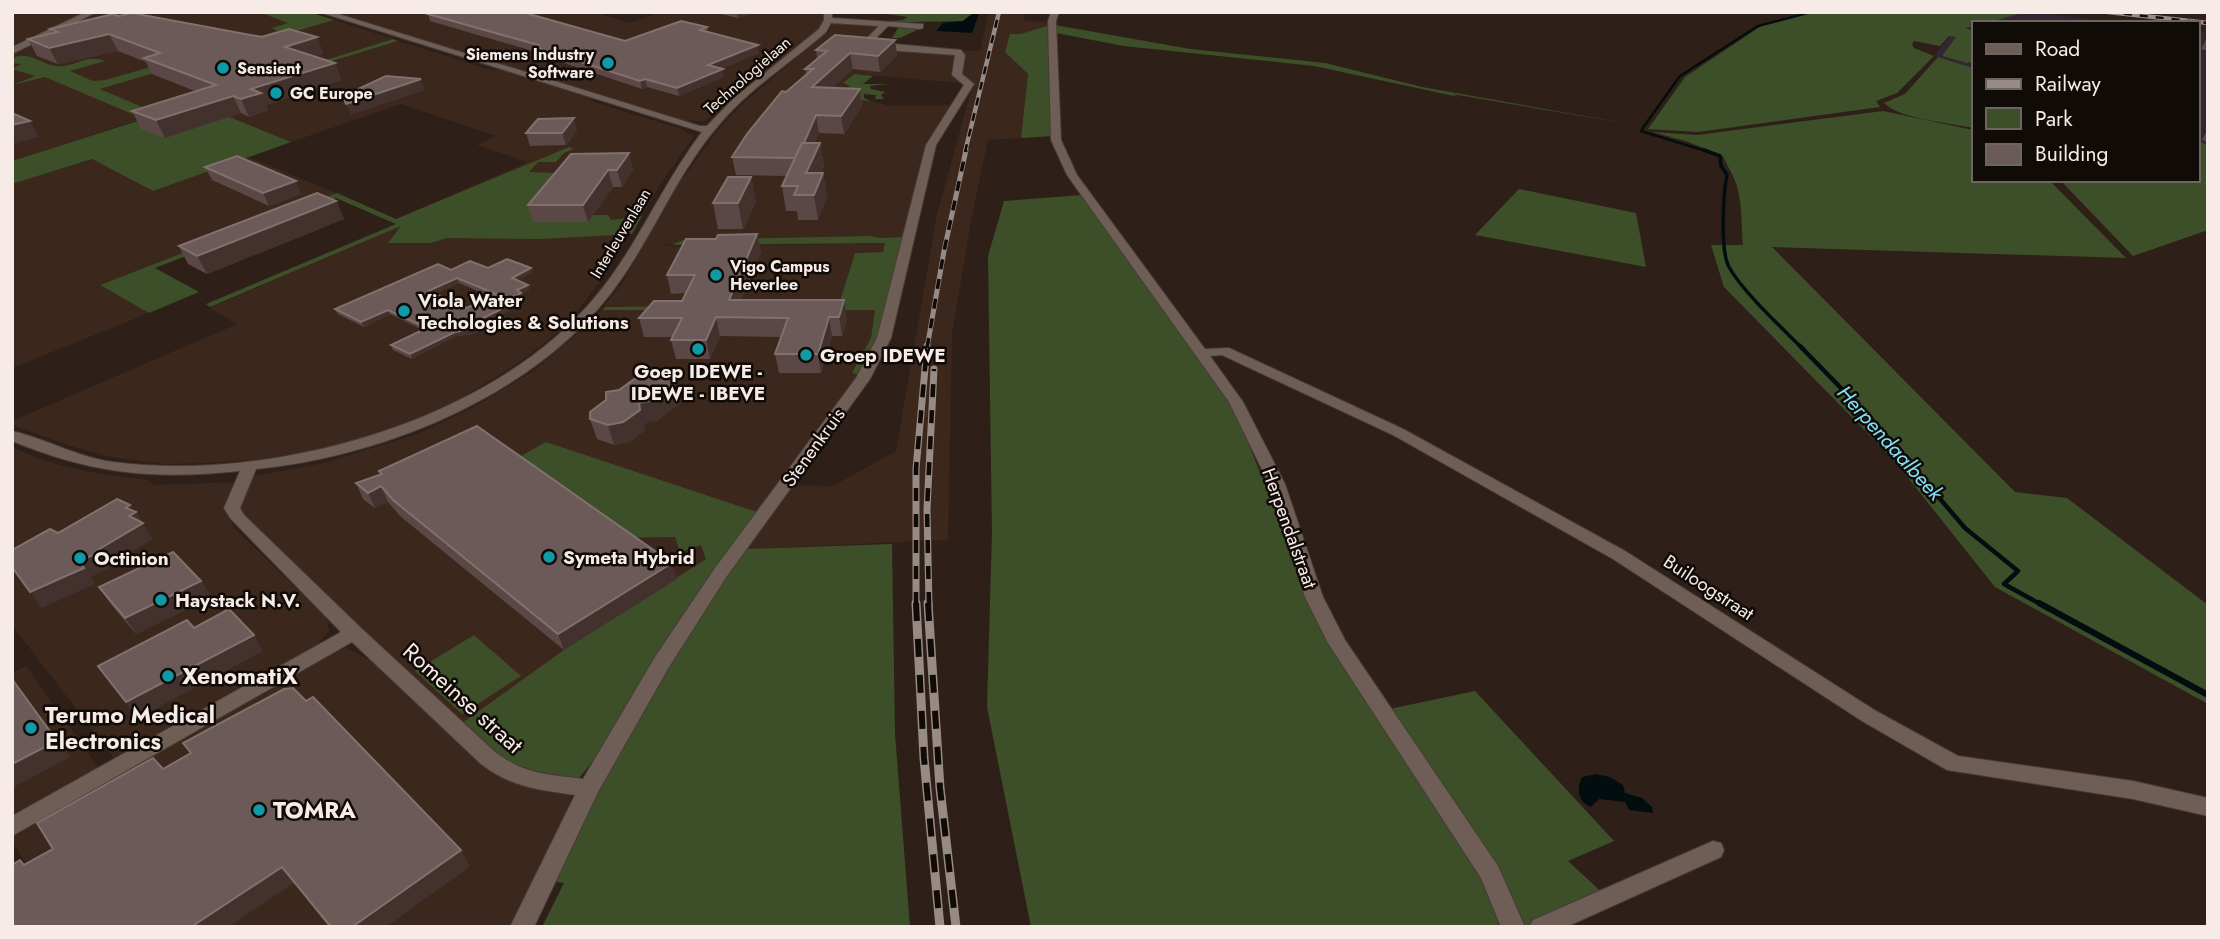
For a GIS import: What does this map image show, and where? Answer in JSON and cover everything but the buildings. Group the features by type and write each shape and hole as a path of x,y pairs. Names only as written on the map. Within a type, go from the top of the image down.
{"street":[{"path":"12,51 93,12"},
{"path":"323,12 689,125 710,129"},
{"name":"Herpendalstraat","path":"1055,12 1052,21 1056,140 1072,175 1236,402 1278,484 1314,597 1337,643 1490,873 1513,927"},
{"path":"828,16 885,25 920,26"},
{"name":"Technologielaan","path":"710,129 814,38 828,16"},
{"name":"Stenenkruis","path":"522,927 589,788 669,651 721,572 863,379 884,338 931,145 969,84 957,75 961,55 958,52 874,47 866,43 885,25"},
{"name":"Interleuvenlaan","path":"12,435 58,453 102,465 157,470 250,466 326,453 412,427 463,404 524,368 584,318 612,282 669,185 710,129"},
{"name":"Builoogstraat","path":"1203,353 1224,351 1398,432 1667,583 1869,716 1954,764 2133,790 2208,807"},
{"name":"Romeinse straat","path":"250,466 232,508 253,533 354,634 454,728 509,774 540,782 589,788"},
{"path":"12,827 354,634"},
{"path":"1541,927 1713,850"}],"shaded area":[{"path":"12,12 85,12 12,45"},
{"path":"100,12 309,12 329,19 87,88 151,116 12,161 12,55"},
{"path":"606,12 600,14 630,23 662,12 822,12 823,20 817,31 802,44 705,121 682,120 603,95 588,100 681,129 694,136 660,185 601,281 573,316 547,341 515,365 457,401 369,438 322,450 253,460 207,463 166,464 115,458 70,446 12,425 12,421 237,324 210,308 401,226 396,219 528,162 477,145 496,136 401,104 291,142 194,104 398,41 494,71 507,66 343,14"},
{"path":"989,12 1023,12 1025,21 1048,22 1050,26 1028,73 1021,138 988,140 972,216 952,334 948,540 745,549 789,485 833,486 896,451 937,214 973,84 854,74 844,83 851,86 846,89 847,101 871,101 890,106 954,105 928,144 904,242 662,244 681,247 885,243 883,252 855,253 840,304 604,309 876,310 871,338 853,372 861,375 760,513 546,443 512,461 621,538 675,537 701,545 707,559 564,650 572,787 569,818 515,927 12,927 12,888 35,876 12,842 12,673 26,666 104,775 265,684 345,647 396,674 253,533 252,522 238,518 232,508 245,478 324,463 420,433 472,408 535,370 594,319 623,282 678,185 721,126 748,99 829,31 835,19 883,24 867,41 943,50 980,51"},
{"path":"2011,12 2034,12 2104,21 1972,21"},
{"path":"972,14 979,14 972,33 936,31 943,23 963,21"},
{"path":"334,20 393,39 166,110 152,111 100,89"},
{"path":"1972,21 1972,68 1934,56 1959,24"},
{"path":"2199,32 2208,33 2208,205 2198,182"},
{"path":"248,157 337,193 100,285 149,313 12,368 12,184 92,159 153,191"},
{"path":"12,447 45,461 90,472 148,480 154,485 239,482 225,512 235,529 327,617 329,631 314,648 116,761 12,625"},
{"path":"1596,774 1610,777 1623,785 1625,793 1642,798 1652,807 1653,813 1629,810 1625,802 1599,799 1591,807 1587,805 1579,795 1580,782 1582,777"}],"green space":[{"path":"259,12 309,12 334,20 100,89 152,111 166,110 393,39 398,41 195,103 291,142 153,191 92,159 12,184 12,161 144,119 45,77 12,85 35,76 12,69 21,64 12,63 15,57 32,57 57,66 98,59 105,61 70,71 93,81 105,80 277,31 272,28 288,23"},
{"path":"887,12 979,12 963,21 909,22 905,25 919,29 900,38 892,38 898,28 904,26 885,25 887,21 908,17"},
{"path":"1804,12 2026,12 1993,21 1972,21 1972,26 1965,28 1972,31 1972,61 1967,63 1942,56 1956,37 1949,36 1940,46 1914,41 1914,48 1934,56 1897,93 1876,101 1880,107 1698,132 1648,129 1685,77 1764,24"},
{"path":"1050,25 1053,136 1021,138 1028,74 1005,52 1010,34 1021,34"},
{"path":"1055,25 1190,49 1325,63 1422,87 1640,126 1452,94 1459,97 1314,66 1124,46 1056,33"},
{"path":"1938,57 1972,68 1972,128 1913,117 1884,103 1905,94"},
{"path":"854,74 873,76 863,84 888,84 870,86 871,89 885,92 881,95 884,99 875,99 876,95 864,94 864,98 871,101 826,98 838,88 846,89 850,86 843,83"},
{"path":"1883,111 1972,130 1972,182 2051,182 2126,258 1772,247 2015,492 2067,498 2208,605 2208,704 1995,587 1893,459 1724,287 1711,245 1743,245 1739,192 1733,176 1723,156 1686,141 1652,132 1697,135"},
{"path":"2199,142 2208,145 2208,230 2133,256 2062,182 2199,182"},
{"path":"569,147 574,149 564,153 556,162 538,162 529,172 554,173 558,168 576,168 593,215 608,215 611,220 642,216 632,234 542,239 447,238 431,243 388,243 401,226 210,307 206,304 396,224 336,198 155,268 199,292 149,313 100,285 337,193 396,219"},
{"path":"1519,189 1636,213 1646,267 1475,235"},
{"path":"1082,195 1233,406 1323,627 1483,876 1501,927 1031,927 987,707 992,533 988,256 1004,201"},
{"path":"903,237 880,337 861,375 852,373 871,338 875,310 603,310 605,307 839,304 855,253 883,252 885,243 672,245 683,240"},
{"path":"546,442 760,513 601,751 572,787 540,782 455,728 564,650 706,559 701,545 680,552 675,537 621,538 512,461"},
{"path":"892,544 895,734 910,927 542,927 564,883 552,881 596,795 642,711 745,549"},
{"path":"474,635 521,676 462,714 415,671"},
{"path":"1475,691 1614,841 1568,861 1608,898 1541,927 1513,927 1380,711"}],"waterway":[{"name":"Herpendaalbeek","path":"1642,129 1680,76 1758,26 1811,12"},
{"name":"Herpendaalbeek","path":"1641,131 1709,152"},
{"name":"Herpendaalbeek","path":"1704,150 1720,156 1721,166 1727,175 1723,236 1729,267 1753,298 1802,348"},
{"name":"Herpendaalbeek","path":"1800,346 1875,423 1965,528 2018,571 2004,584 2042,605"},
{"name":"Herpendaalbeek","path":"2039,603 2208,695"}],"railway":[{"path":"965,152 999,12"},
{"path":"2108,12 2190,21"},
{"path":"2199,22 2208,23"},
{"path":"927,348 966,150"},
{"path":"916,603 916,469 927,346"},
{"path":"929,605 927,509 934,369"},
{"path":"916,603 924,758 940,927"},
{"path":"928,603 940,788 956,927"}],"place":[{"name":"Siemens Industry Software","path":"608,63"},
{"name":"Sensient","path":"223,68"},
{"name":"GC Europe","path":"276,93"},
{"name":"Vigo Campus Heverlee","path":"716,275"},
{"name":"Viola Water Techologies & Solutions","path":"404,311"},
{"name":"Goep IDEWE - IDEWE - IBEVE","path":"698,349"},
{"name":"Groep IDEWE","path":"806,355"},
{"name":"Symeta Hybrid","path":"549,557"},
{"name":"Octinion","path":"80,558"},
{"name":"Haystack N.V.","path":"161,600"},
{"name":"XenomatiX","path":"168,676"},
{"name":"Terumo Medical Electronics","path":"31,728"},
{"name":"TOMRA","path":"259,810"}]}
